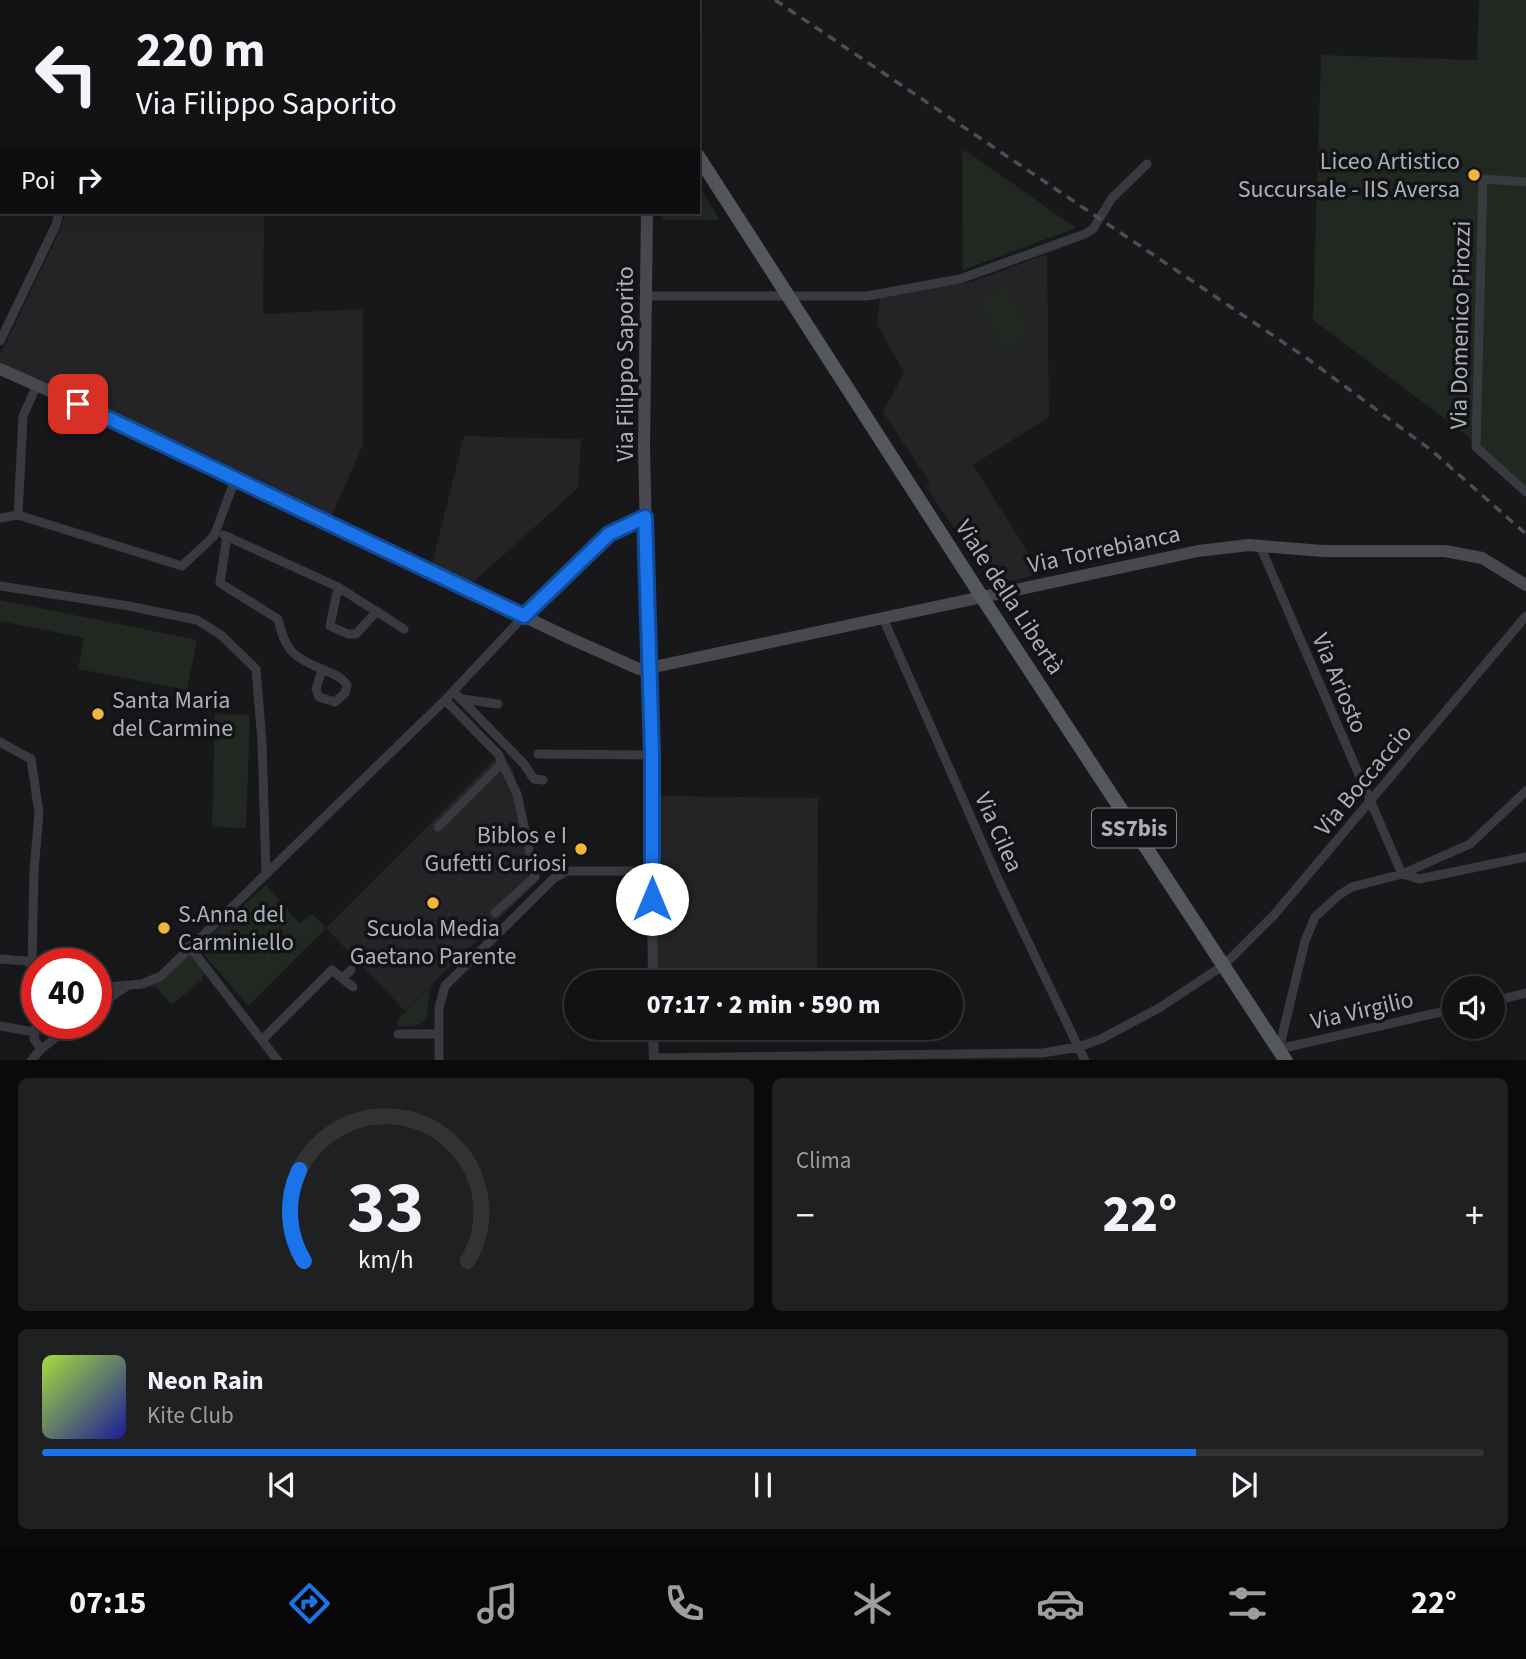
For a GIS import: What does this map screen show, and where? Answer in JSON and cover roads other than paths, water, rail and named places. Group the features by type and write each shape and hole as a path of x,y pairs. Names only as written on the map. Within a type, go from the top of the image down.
{"main road":[{"name":"Viale della Libertà","path":"700,159 982,597 1282,1055"},
{"name":"Via Filippo Saporito","path":"647,214 645,517 649,668"},
{"path":"0,369 236,477 633,667 649,668"},
{"path":"524,616 609,534 645,517"},
{"name":"Via Torrebianca","path":"649,668 1198,551 1260,546 1323,551 1445,551 1482,558 1526,586"}],"street":[{"path":"646,296 867,296 960,279 1085,234 1093,229 1112,198 1147,164"},
{"name":"Via Domenico Pirozzi","path":"1526,182 1483,179 1476,447 1526,492"},
{"path":"0,341 56,225 59,214"},
{"path":"18,515 23,416 37,385"},
{"path":"0,518 18,515 182,566 214,536 236,477"},
{"path":"216,531 338,587 404,629"},
{"path":"227,536 220,583 278,619 283,641 290,651 322,670"},
{"name":"Via Ariosto","path":"1260,546 1402,874"},
{"path":"0,586 129,606 197,620 221,635 256,668 262,741 266,873"},
{"path":"338,587 330,626 335,630 356,634 377,611"},
{"path":"112,987 142,984 161,976 445,700 457,695 524,616"},
{"name":"Via Boccaccio","path":"654,1059 1042,1053 1079,1047 1101,1040 1159,1008 1224,965 1274,915 1526,616"},
{"name":"Via Cilea","path":"883,618 999,881 1085,1060"},
{"name":"Via Filippo Saporito","path":"649,668 653,970"},
{"path":"457,695 498,704"},
{"path":"457,695 523,763 534,779 543,780"},
{"path":"445,700 499,755 517,794 535,877 495,913"},
{"path":"0,741 31,759 39,813 34,870 32,948"},
{"path":"538,754 652,755"},
{"path":"438,827 502,764"},
{"path":"1282,1055 1302,953 1315,917 1352,887 1402,874 1469,844 1526,791"},
{"path":"1402,874 1419,879 1526,857"},
{"path":"439,1060 441,992 450,979 554,877 566,872 652,871"},
{"path":"190,946 278,1060"},
{"path":"0,959 21,961"},
{"path":"262,1040 332,970 352,987"},
{"path":"343,978 351,970"},
{"path":"112,996 128,986"},
{"path":"1505,998 1526,993"},
{"name":"Via Virgilio","path":"1282,1055 1442,1012"},
{"path":"0,1026 21,1030"},
{"path":"398,1034 439,1034"},
{"path":"34,1039 41,1049"},
{"path":"31,1060 54,1039"},
{"path":"653,1040 654,1059"}],"railway":[{"path":"775,0 1308,359 1431,450 1526,534"}],"place":[{"name":"Liceo Artistico Succursale - IIS Aversa","path":"1474,175"},
{"name":"Santa Maria del Carmine","path":"98,714"},
{"name":"Biblos e I Gufetti Curiosi","path":"581,849"},
{"name":"Scuola Media Gaetano Parente","path":"433,903"},
{"name":"S.Anna del Carminiello","path":"164,928"}]}
